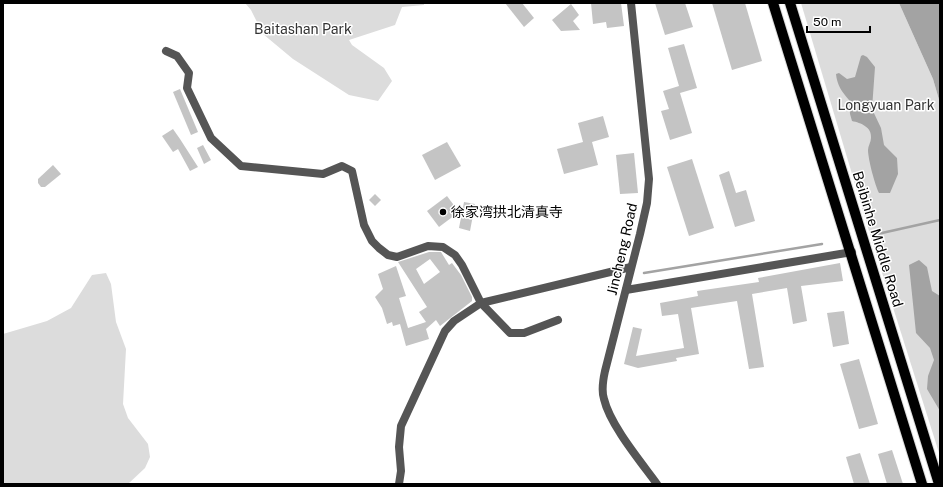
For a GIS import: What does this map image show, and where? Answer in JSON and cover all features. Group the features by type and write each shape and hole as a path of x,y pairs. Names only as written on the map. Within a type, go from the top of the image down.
{"main road":[{"path":"768,3 794,67"},
{"path":"773,3 794,67"},
{"name":"Beibinhe Middle Road","path":"790,3 939,484"},
{"name":"Beibinhe Middle Road","path":"794,67 922,484"}],"street":[{"name":"Jincheng Road","path":"631,3 649,180 647,203 604,376 604,399 608,411 657,484"},
{"path":"166,51 177,56 189,74 187,88 211,138 241,166 323,174 342,166 348,167 352,171 364,225 372,240 388,255 397,257 428,246 444,247 455,256 462,265 481,303 510,333 524,333 558,320"},
{"path":"626,290 852,252"},
{"path":"399,484 401,471 399,447 401,426 445,331 454,321 481,303 631,267"}],"green space":[{"name":"Baitashan Park","path":"245,3 424,3 424,5 402,7 395,25 349,40 352,45 384,68 392,81 378,101 349,95 293,59 263,34 251,10"},
{"name":"Longyuan Park","path":"801,3 899,3 933,79 940,103 940,456 872,241"},
{"path":"106,273 111,284 116,322 126,349 123,404 128,418 148,444 150,457 145,468 128,484 3,484 3,334 47,321 71,308 92,275"}],"shaded area":[{"path":"899,3 940,3 940,103 933,79"},
{"path":"863,55 867,57 875,67 872,109 881,128 884,145 897,158 898,174 890,193 879,193 868,154 868,148 871,141 870,131 862,124 852,121 849,100 837,82 836,74 839,73 847,79 855,77 861,56"},
{"path":"919,260 927,267 932,291 940,296 940,411 927,389 928,376 934,360 930,348 916,333 909,265"}],"building":[{"path":"505,3 522,3 534,18 524,27"},
{"path":"591,3 621,3 624,26 607,28 606,22 593,24"},
{"path":"655,3 685,3 693,27 665,35"},
{"path":"712,3 745,3 762,61 732,70"},
{"path":"571,4 579,15 573,21 580,30 561,31 552,20"},
{"path":"684,44 697,88 680,93 692,133 670,140 661,111 669,109 663,91 679,86 668,48"},
{"path":"180,89 198,132 191,135 173,92"},
{"path":"603,116 609,137 592,142 598,165 564,174 557,149 583,142 578,123"},
{"path":"173,129 198,167 190,171 178,149 173,152 162,136"},
{"path":"447,142 461,166 435,180 422,155"},
{"path":"203,145 211,160 204,164 197,148"},
{"path":"634,153 638,193 620,194 616,155"},
{"path":"692,159 714,228 689,236 667,167"},
{"path":"53,165 61,174 45,187 41,187 38,183 38,179"},
{"path":"729,171 736,193 746,190 755,221 735,227 719,175"},
{"path":"375,194 381,200 375,206 369,200"},
{"name":"徐家湾拱北清真寺","path":"447,196 459,212 439,227 427,211"},
{"path":"464,202 475,204 470,231 459,228"},
{"path":"429,252 441,252 449,265 452,263 461,275 472,297 472,301 440,326 436,320 426,329 429,339 406,346 400,324 393,326 392,322 387,324 382,308 375,297 383,289 378,274 396,266 406,296 399,298 408,328 426,322 419,312 427,307 398,262","holes":["430,259 440,272 424,284 416,269"]},
{"path":"840,263 843,281 801,286 807,321 793,324 787,288 752,294 764,367 749,369 737,301 691,308 699,354 676,358 677,361 638,368 624,364 633,327 642,329 636,356 684,348 678,314 662,316 660,303 698,296 697,291 759,282 758,278"},
{"path":"844,311 849,344 833,347 827,313"},
{"path":"859,359 878,424 859,429 840,364"},
{"path":"892,450 903,484 887,484 878,454"},
{"path":"860,453 870,484 854,484 846,457"}],"waterway":[{"path":"873,235 940,220"},
{"path":"644,273 822,244"}],"place":[{"name":"徐家湾拱北清真寺","path":"443,212"}]}
